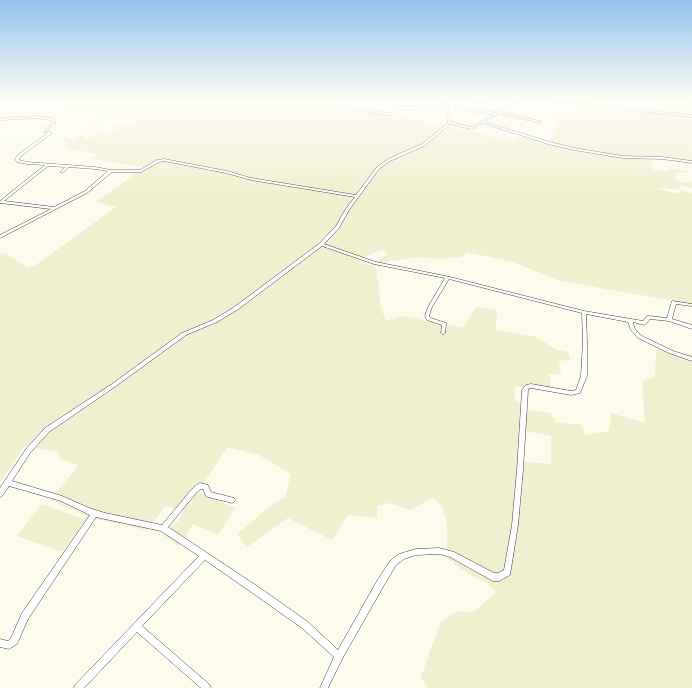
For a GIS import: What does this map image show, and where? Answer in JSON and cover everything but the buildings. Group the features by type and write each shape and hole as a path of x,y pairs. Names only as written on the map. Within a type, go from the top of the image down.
{"street":[{"path":"44,132 50,134 17,159 23,163 95,168 111,171 141,171 158,161 164,160 219,170 251,179 357,196"},
{"path":"0,494 28,451 47,430 114,386 184,334 230,313 321,244 338,226 347,210 380,166 423,145 438,132"},
{"path":"514,132 551,144 574,149 623,157 662,158 692,162"},
{"path":"0,202 47,165"},
{"path":"62,172 68,166"},
{"path":"0,237 86,192 111,171"},
{"path":"0,202 56,208"},
{"path":"321,244 375,263 447,278 584,312 644,323 649,317 669,320 692,327"},
{"path":"443,333 444,324 428,319 427,316 433,302 447,278"},
{"path":"669,320 674,302 692,305"},
{"path":"324,688 339,656 386,573 393,563 402,556 416,552 439,551 456,556 493,577 499,577 507,572 515,525 525,390 528,386 531,386 571,393 578,392 582,383 585,368 584,312"},
{"path":"630,321 633,330 640,337 671,352 692,358"},
{"path":"8,483 62,499 94,513 163,528 305,625 339,656"},
{"path":"163,528 200,486 206,487 208,494 232,500"},
{"path":"0,642 9,645 14,641 25,616 94,513"},
{"path":"78,688 137,628 204,556"},
{"path":"137,628 207,688"}],"green space":[{"path":"102,132 475,132 502,140 513,141 520,136 549,145 552,135 556,134 556,132 692,132 692,162 650,159 653,170 667,171 667,169 675,169 691,172 677,173 675,175 676,179 680,182 692,182 692,188 681,185 678,189 656,188 676,194 683,190 692,193 692,307 670,300 560,281 513,262 467,252 461,257 439,259 418,257 387,262 380,267 370,265 388,254 382,249 359,260 363,264 376,267 381,308 386,321 402,316 463,328 476,307 497,310 496,330 536,337 557,350 568,352 571,361 559,360 561,374 549,374 552,392 515,386 514,399 520,404 517,461 551,464 551,436 525,431 524,409 551,413 556,423 581,424 585,435 609,431 611,413 645,423 642,382 655,376 656,349 689,354 692,353 692,688 428,688 421,677 441,621 458,611 473,612 497,592 489,585 462,570 447,558 447,524 442,506 433,498 411,510 389,503 377,506 377,518 348,515 332,540 288,518 247,547 237,534 268,508 285,497 291,474 259,455 227,447 198,492 235,508 218,535 193,524 179,546 163,535 179,520 184,510 165,506 147,530 90,518 62,552 17,536 42,504 83,519 87,516 50,500 79,465 60,459 59,452 25,446 0,482 0,255 6,253 27,268 36,265 116,207 96,202 145,167 92,159 98,154 64,148 68,142 59,141 64,138 74,140 80,136 85,136 83,139 88,139"}]}
